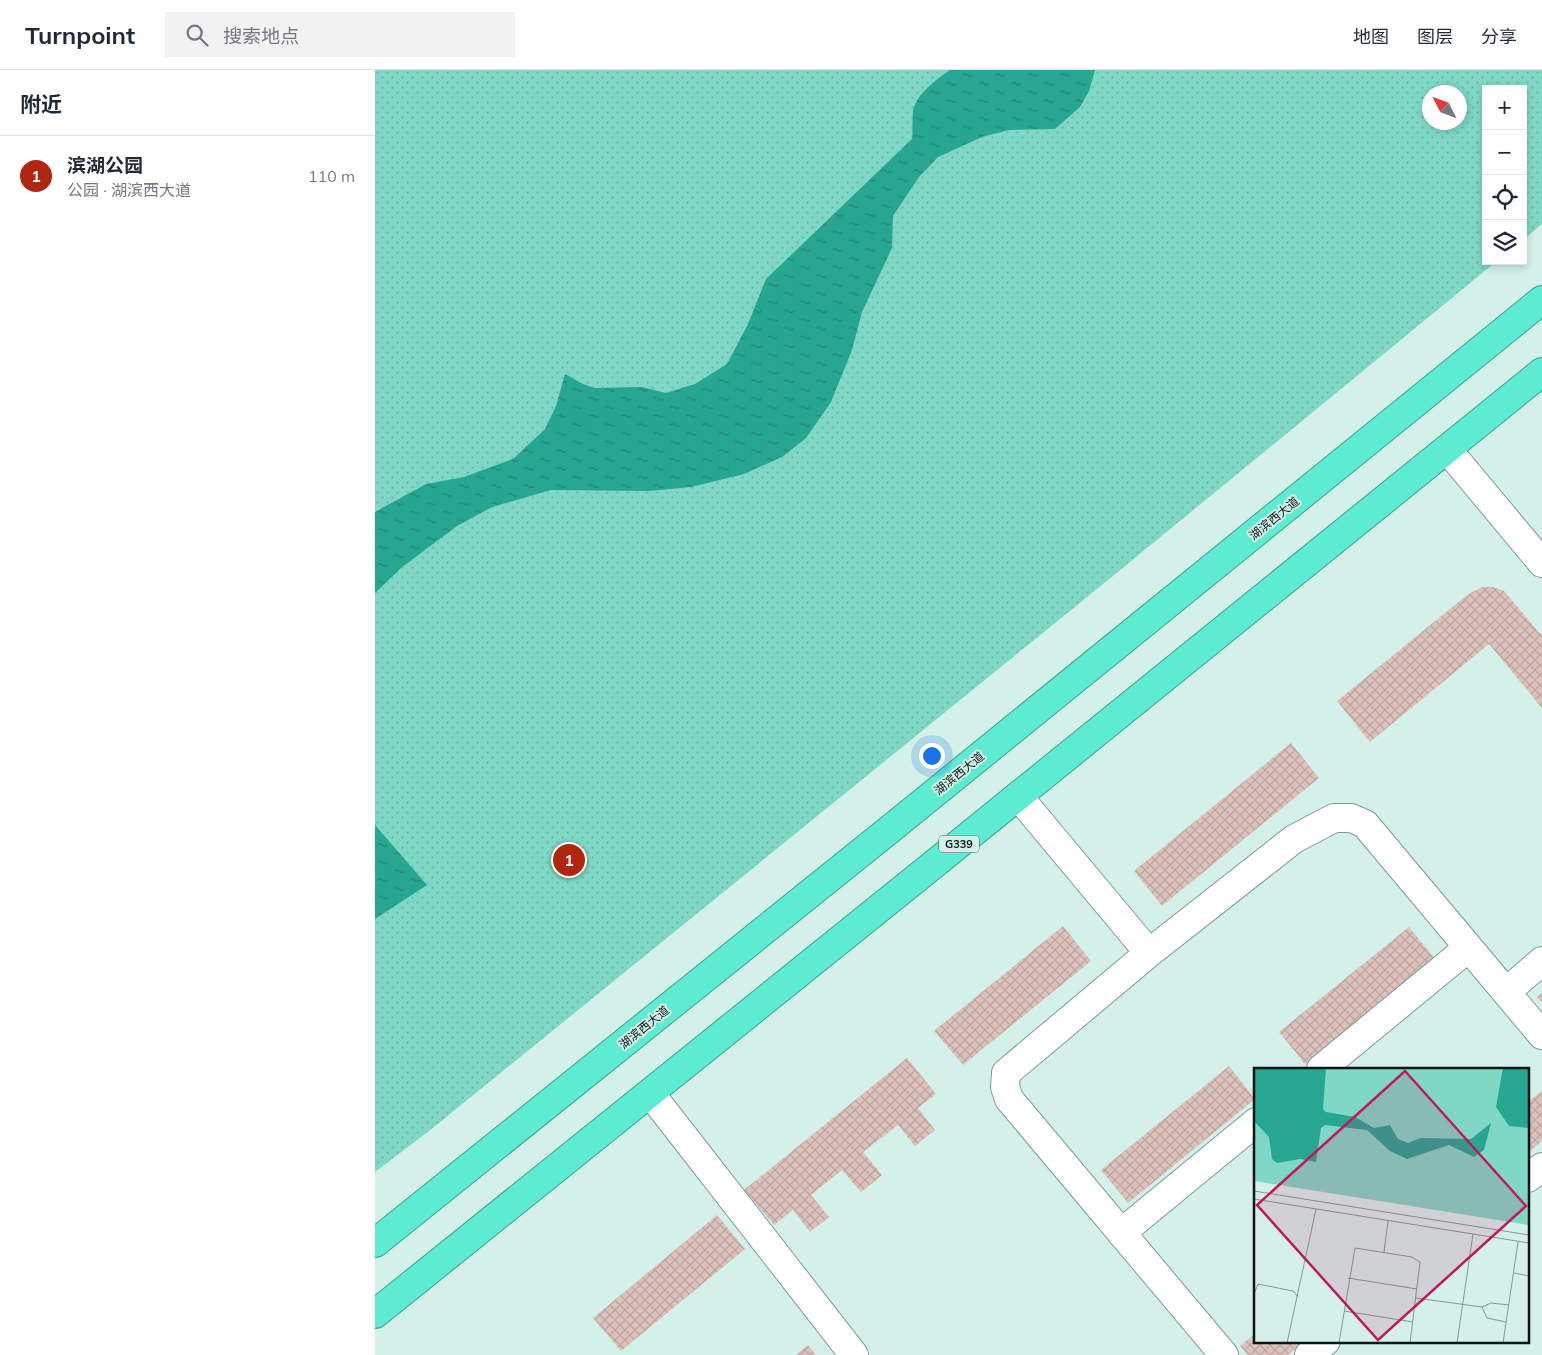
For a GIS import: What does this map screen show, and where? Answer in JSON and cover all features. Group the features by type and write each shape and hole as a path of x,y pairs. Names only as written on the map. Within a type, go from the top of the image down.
{"highway":[{"name":"湖滨西大道","path":"375,1243 904,818 1542,300"},
{"name":"G339","path":"375,1314 1542,372"}],"street":[{"path":"1447,449 1542,563"},
{"path":"1018,796 1149,953"},
{"path":"1223,1355 1009,1099 1005,1087 1006,1073 1149,953 1294,839 1334,818 1351,818 1365,824 1542,1035"},
{"path":"1322,1068 1468,948"},
{"path":"1506,992 1542,961"},
{"path":"650,1093 855,1355"},
{"path":"1121,1233 1254,1124"},
{"path":"1529,1177 1542,1167"},
{"path":"1309,1355 1325,1342"}],"shaded area":[{"path":"375,70 1542,70 1542,224 1527,237 1527,85 1482,85 1482,265 1492,265 1097,589 429,1131 375,1172"}],"water":[{"path":"950,70 1095,70 1089,91 1080,107 1055,129 1009,130 982,137 938,157 919,177 893,216 892,248 862,312 852,350 831,402 806,438 782,457 744,474 691,487 649,491 551,490 492,507 457,526 401,568 375,593 375,512 426,484 464,477 513,459 545,429 556,406 565,374 595,388 642,387 666,393 695,384 727,364 748,324 766,279 912,139 913,111 918,99"},
{"path":"375,825 427,885 375,919"}],"building":[{"path":"1482,587 1493,587 1504,591 1542,636 1542,708 1489,644 1370,742 1337,701 1467,595"},
{"path":"1291,743 1319,778 1162,906 1134,871"},
{"path":"1063,926 1091,961 963,1065 934,1031"},
{"path":"1409,927 1435,959 1305,1064 1279,1032"},
{"path":"1542,993 1542,1003 1537,997"},
{"path":"907,1058 936,1094 918,1108 935,1130 915,1146 898,1125 863,1152 882,1175 861,1192 842,1170 811,1195 829,1217 810,1232 793,1210 774,1225 744,1190"},
{"path":"1229,1066 1254,1098 1254,1100 1128,1203 1101,1170"},
{"path":"1542,1091 1542,1141 1529,1152 1529,1101"},
{"path":"717,1215 745,1249 621,1351 593,1318"},
{"path":"1254,1335 1254,1342 1304,1342 1288,1355 1248,1355 1240,1346"},
{"path":"808,1345 816,1355 796,1355"}],"place":[{"name":"滨湖公园","path":"569,860"}]}
